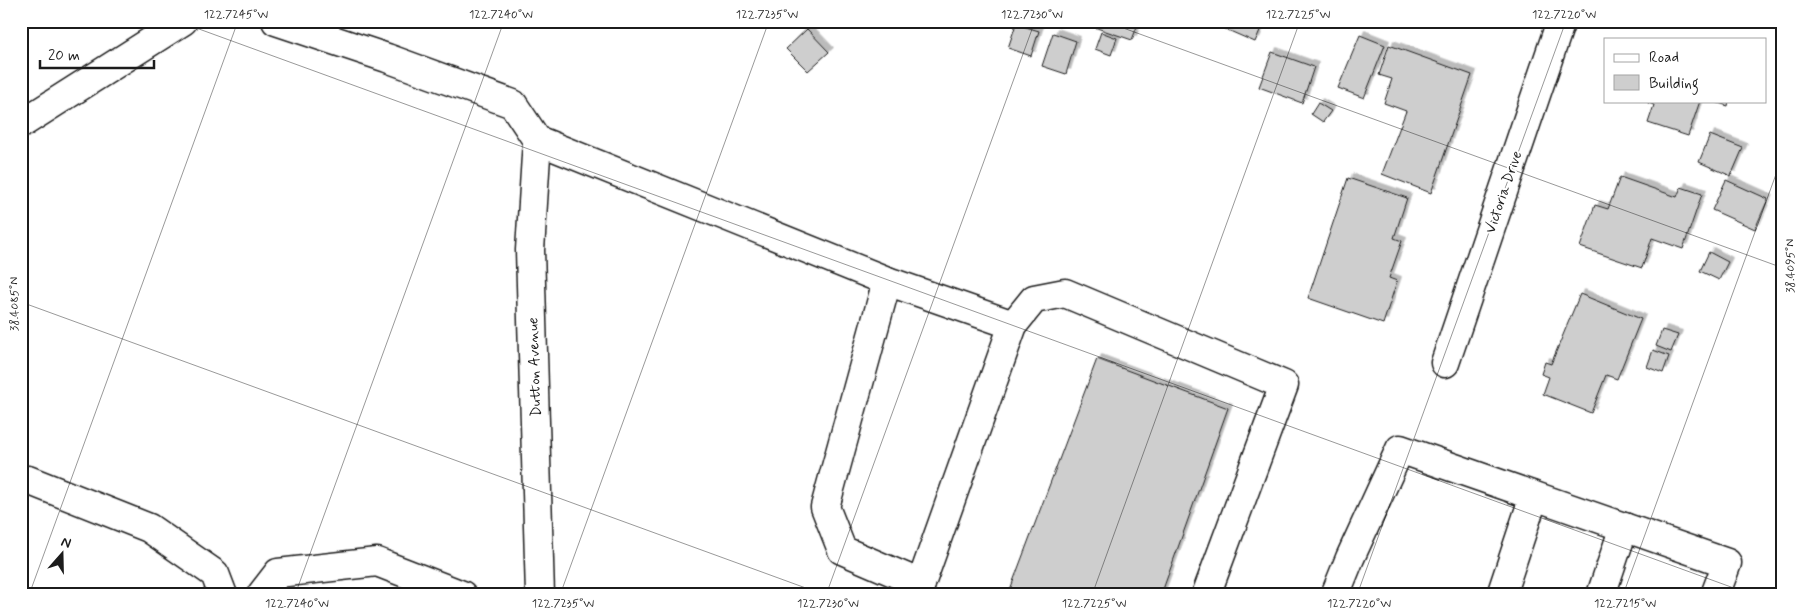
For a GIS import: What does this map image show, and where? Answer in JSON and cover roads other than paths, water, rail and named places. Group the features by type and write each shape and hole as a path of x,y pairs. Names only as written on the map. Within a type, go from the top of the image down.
{"street":[{"path":"21,124 183,21"},
{"path":"276,21 387,58 513,104 537,140 887,281 1013,326"},
{"name":"Victoria Drive","path":"1445,363 1561,21"},
{"name":"Dutton Avenue","path":"537,140 530,250 540,595"},
{"path":"887,281 825,507 842,550 919,590 1013,326 1034,299 1065,293 1284,385 1206,595"},
{"path":"1335,595 1400,450 1727,563 1715,595"},
{"path":"21,480 28,480 149,528 215,574 223,595"},
{"path":"1501,595 1534,496"},
{"path":"1601,595 1624,527"},
{"path":"261,595 278,573 377,562 462,595"}]}
